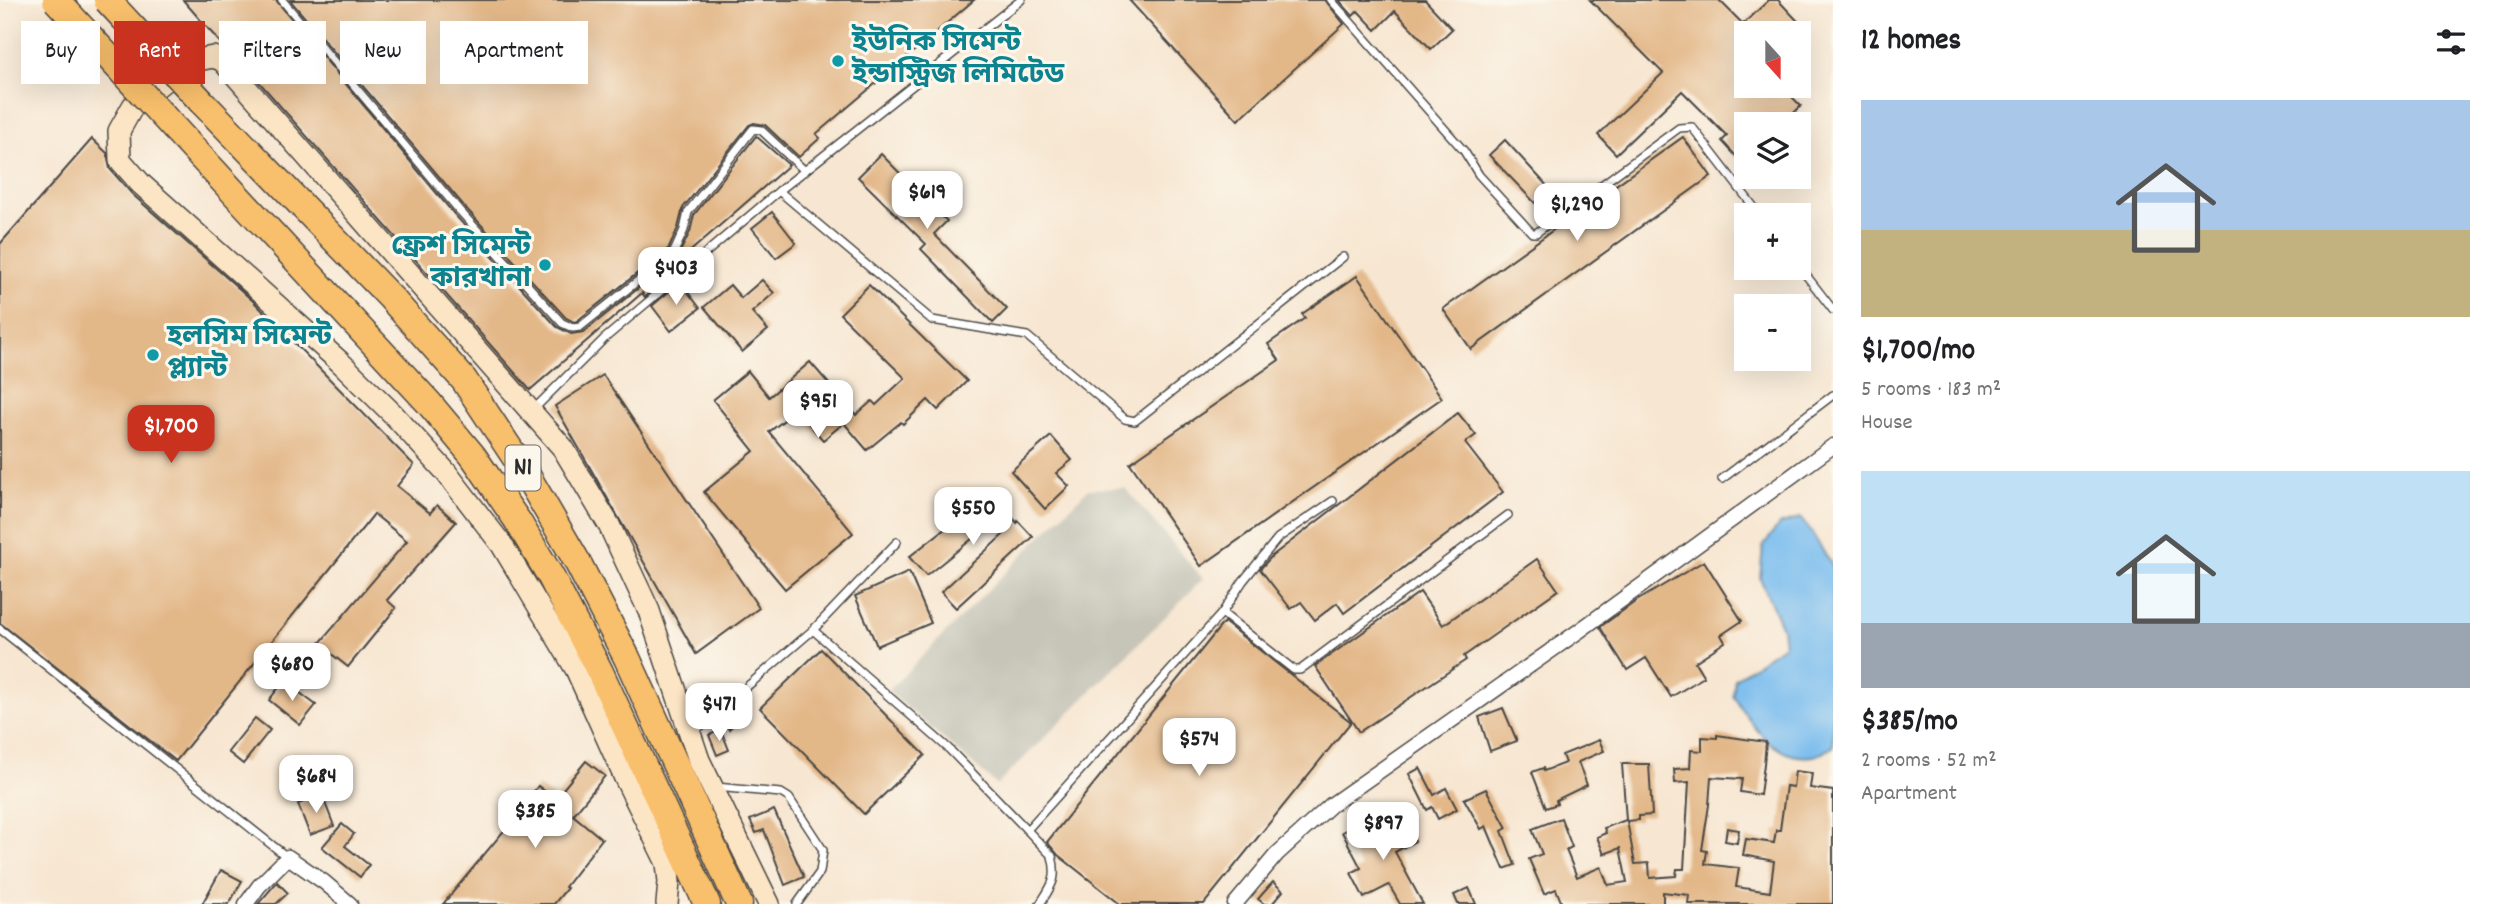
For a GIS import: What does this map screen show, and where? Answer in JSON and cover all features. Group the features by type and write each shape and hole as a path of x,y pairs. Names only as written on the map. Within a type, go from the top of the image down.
{"highway":[{"name":"N1","path":"56,0 428,402 472,456 517,520 551,577 594,660 707,904"},
{"name":"N1","path":"107,0 391,298 471,391 525,472 584,575 627,658 739,904"}],"street":[{"path":"667,904 669,882 663,856 576,669 502,545 445,471 393,414 340,362 141,184 120,160 119,131 133,106 180,68 213,57 222,60 563,448 609,525 649,611 691,735 712,787 769,904"},
{"path":"1235,904 1277,854 1331,805 1579,631 1833,446"},
{"path":"246,904 259,886 288,858 350,904"}],"lane":[{"path":"282,0 459,210 562,323 573,328 580,327 674,252 684,230 688,212 754,129 761,130 805,171"},
{"path":"531,412 604,338 779,191 1021,0"},
{"path":"1331,0 1464,151 1479,175 1532,233 1536,233 1679,128 1685,127 1692,127 1751,203"},
{"path":"779,191 932,320 1027,336 1125,419 1135,421 1343,257"},
{"path":"1810,280 1833,310"},
{"path":"1722,478 1833,395"},
{"path":"1027,830 1222,613 1242,581 1278,538 1333,502"},
{"path":"1222,613 1294,670 1300,670 1508,515"},
{"path":"691,735 813,630 897,542"},
{"path":"0,629 288,858"},
{"path":"813,630 948,748 1052,856 1056,869 1055,879 1040,904"},
{"path":"712,787 782,793 789,799 823,850 820,872 797,904"}],"shaded area":[{"path":"1125,488 1203,579 997,785 888,691 1088,489"}],"water":[{"path":"1800,518 1833,567 1833,747 1813,756 1786,753 1775,747 1747,717 1733,695 1735,679 1784,645 1782,628 1760,578 1763,546 1779,525"}],"building":[{"path":"183,0 276,0 293,21 219,21 219,41 205,25 205,21 201,21"},
{"path":"290,0 974,0 816,134 820,138 799,157 765,125 749,125 683,208 669,248 574,322 566,318 464,206 361,84 426,84 426,21 340,21 340,59 326,43 326,21 308,21"},
{"path":"1129,0 1325,0 1344,24 1238,120"},
{"path":"1339,0 1425,0 1452,29 1431,49 1395,11 1376,30 1358,11 1353,16"},
{"path":"1590,0 1719,0 1740,21 1734,21 1734,98 1793,98 1801,106 1795,112 1734,112 1734,154 1722,141 1727,136 1682,91 1616,154 1598,135 1663,73"},
{"path":"1769,0 1778,0 1798,21 1746,21"},
{"path":"326,60 340,77 340,84 346,84 454,214 557,327 571,334 584,332 678,256 690,232 694,215 756,136 789,165 670,269 673,273 645,297 642,293 530,390 261,84 326,84"},
{"path":"1683,137 1711,176 1471,349 1443,309"},
{"name":"হলসিম সিমেন্ট প্ল্যান্ট","path":"92,139 107,153 110,169 132,194 253,301 414,465 397,486 430,513 437,505 456,522 387,600 396,608 348,667 319,644 407,541 374,514 176,761 0,623 0,244"},
{"path":"1505,140 1550,189 1535,203 1489,155"},
{"path":"881,154 947,221 934,234 1007,309 993,323 921,249 926,244 858,177"},
{"path":"772,212 796,243 776,258 752,228"},
{"path":"1357,276 1442,398 1201,566 1130,463 1279,360 1268,344 1305,318 1302,314"},
{"path":"762,280 774,293 752,312 768,330 742,352 704,307 730,285 741,298"},
{"path":"680,282 700,308 671,331 652,306"},
{"path":"869,285 967,381 938,410 928,400 903,424 901,422 867,450 844,423 823,440 797,410 769,432 853,533 785,589 704,492 754,451 713,400 748,371 769,397 810,362 856,415 872,401 876,405 905,378 840,314"},
{"path":"603,375 759,608 696,654 555,406"},
{"path":"1458,413 1476,435 1465,443 1503,492 1344,613 1337,603 1315,620 1301,602 1291,609 1260,569 1272,556"},
{"path":"1051,436 1072,460 1056,473 1069,486 1045,509 1011,471"},
{"path":"992,492 1017,523 1018,521 1033,537 956,608 941,592 1004,534 993,522 926,576 909,557"},
{"path":"1537,559 1558,590 1464,656 1466,660 1359,732 1315,666 1420,592 1443,625"},
{"path":"1704,561 1742,621 1721,635 1725,642 1695,662 1704,677 1671,697 1646,658 1627,670 1600,627 1635,602"},
{"path":"909,572 931,623 877,646 855,596"},
{"path":"1224,622 1351,722 1204,904 1120,904 1058,855 1047,842"},
{"path":"821,649 925,755 864,814 760,708"},
{"path":"284,681 316,705 300,725 269,700"},
{"path":"732,708 741,717 729,729 718,719"},
{"path":"1503,708 1517,741 1490,751 1479,717"},
{"path":"255,718 270,730 243,764 228,752"},
{"path":"721,730 729,750 717,755 709,735"},
{"path":"1717,735 1766,742 1764,764 1760,795 1740,792 1742,779 1711,777 1702,850 1707,851 1705,864 1739,868 1736,887 1770,892 1774,861 1743,855 1746,839 1774,843 1776,830 1780,830 1786,786 1793,787 1795,771 1812,773 1810,788 1833,791 1833,904 1688,904 1689,895 1663,892 1663,904 1562,904 1556,889 1544,894 1529,859 1542,854 1532,829 1561,818 1572,847 1566,850 1577,877 1601,867 1608,885 1627,882 1620,848 1604,854 1597,837 1606,833 1604,828 1626,820 1622,764 1649,764 1652,815 1627,821 1635,864 1649,863 1650,878 1676,876 1677,869 1684,869 1689,782 1675,783 1674,769 1690,768 1691,750 1702,751 1702,737 1717,738"},
{"path":"1599,740 1604,751 1578,762 1587,785 1546,808 1532,772 1543,768 1544,771 1565,763 1562,755"},
{"path":"586,761 605,776 573,815 602,839 554,904 443,904 538,786 555,799"},
{"path":"1420,768 1434,795 1446,788 1457,809 1438,819 1432,807 1427,810 1409,774"},
{"path":"1486,789 1507,828 1502,831 1515,865 1504,869 1486,826 1481,829 1464,799"},
{"path":"322,795 334,826 310,835 298,804"},
{"path":"774,810 804,877 785,885 764,830 756,833 750,820"},
{"path":"1401,815 1415,841 1395,852 1423,904 1400,904 1389,885 1364,898 1351,873 1361,868 1342,832 1363,825 1372,842 1395,830 1390,821"},
{"path":"342,824 354,834 345,846 369,865 360,877 322,847"},
{"path":"1727,828 1739,830 1737,843 1725,841"},
{"path":"221,870 242,881 229,904 202,904"},
{"path":"277,882 288,893 276,904 258,904"},
{"path":"1273,882 1283,891 1272,904 1264,904 1258,899"},
{"path":"1469,888 1476,904 1458,904 1454,895"}],"place":[{"name":"ইউনিক সিমেন্ট ইন্ডাস্ট্রিজ লিমিটেড","path":"838,61"},
{"name":"ফ্রেশ সিমেন্ট কারখানা","path":"545,265"},
{"name":"হলসিম সিমেন্ট প্ল্যান্ট","path":"153,355"}]}
